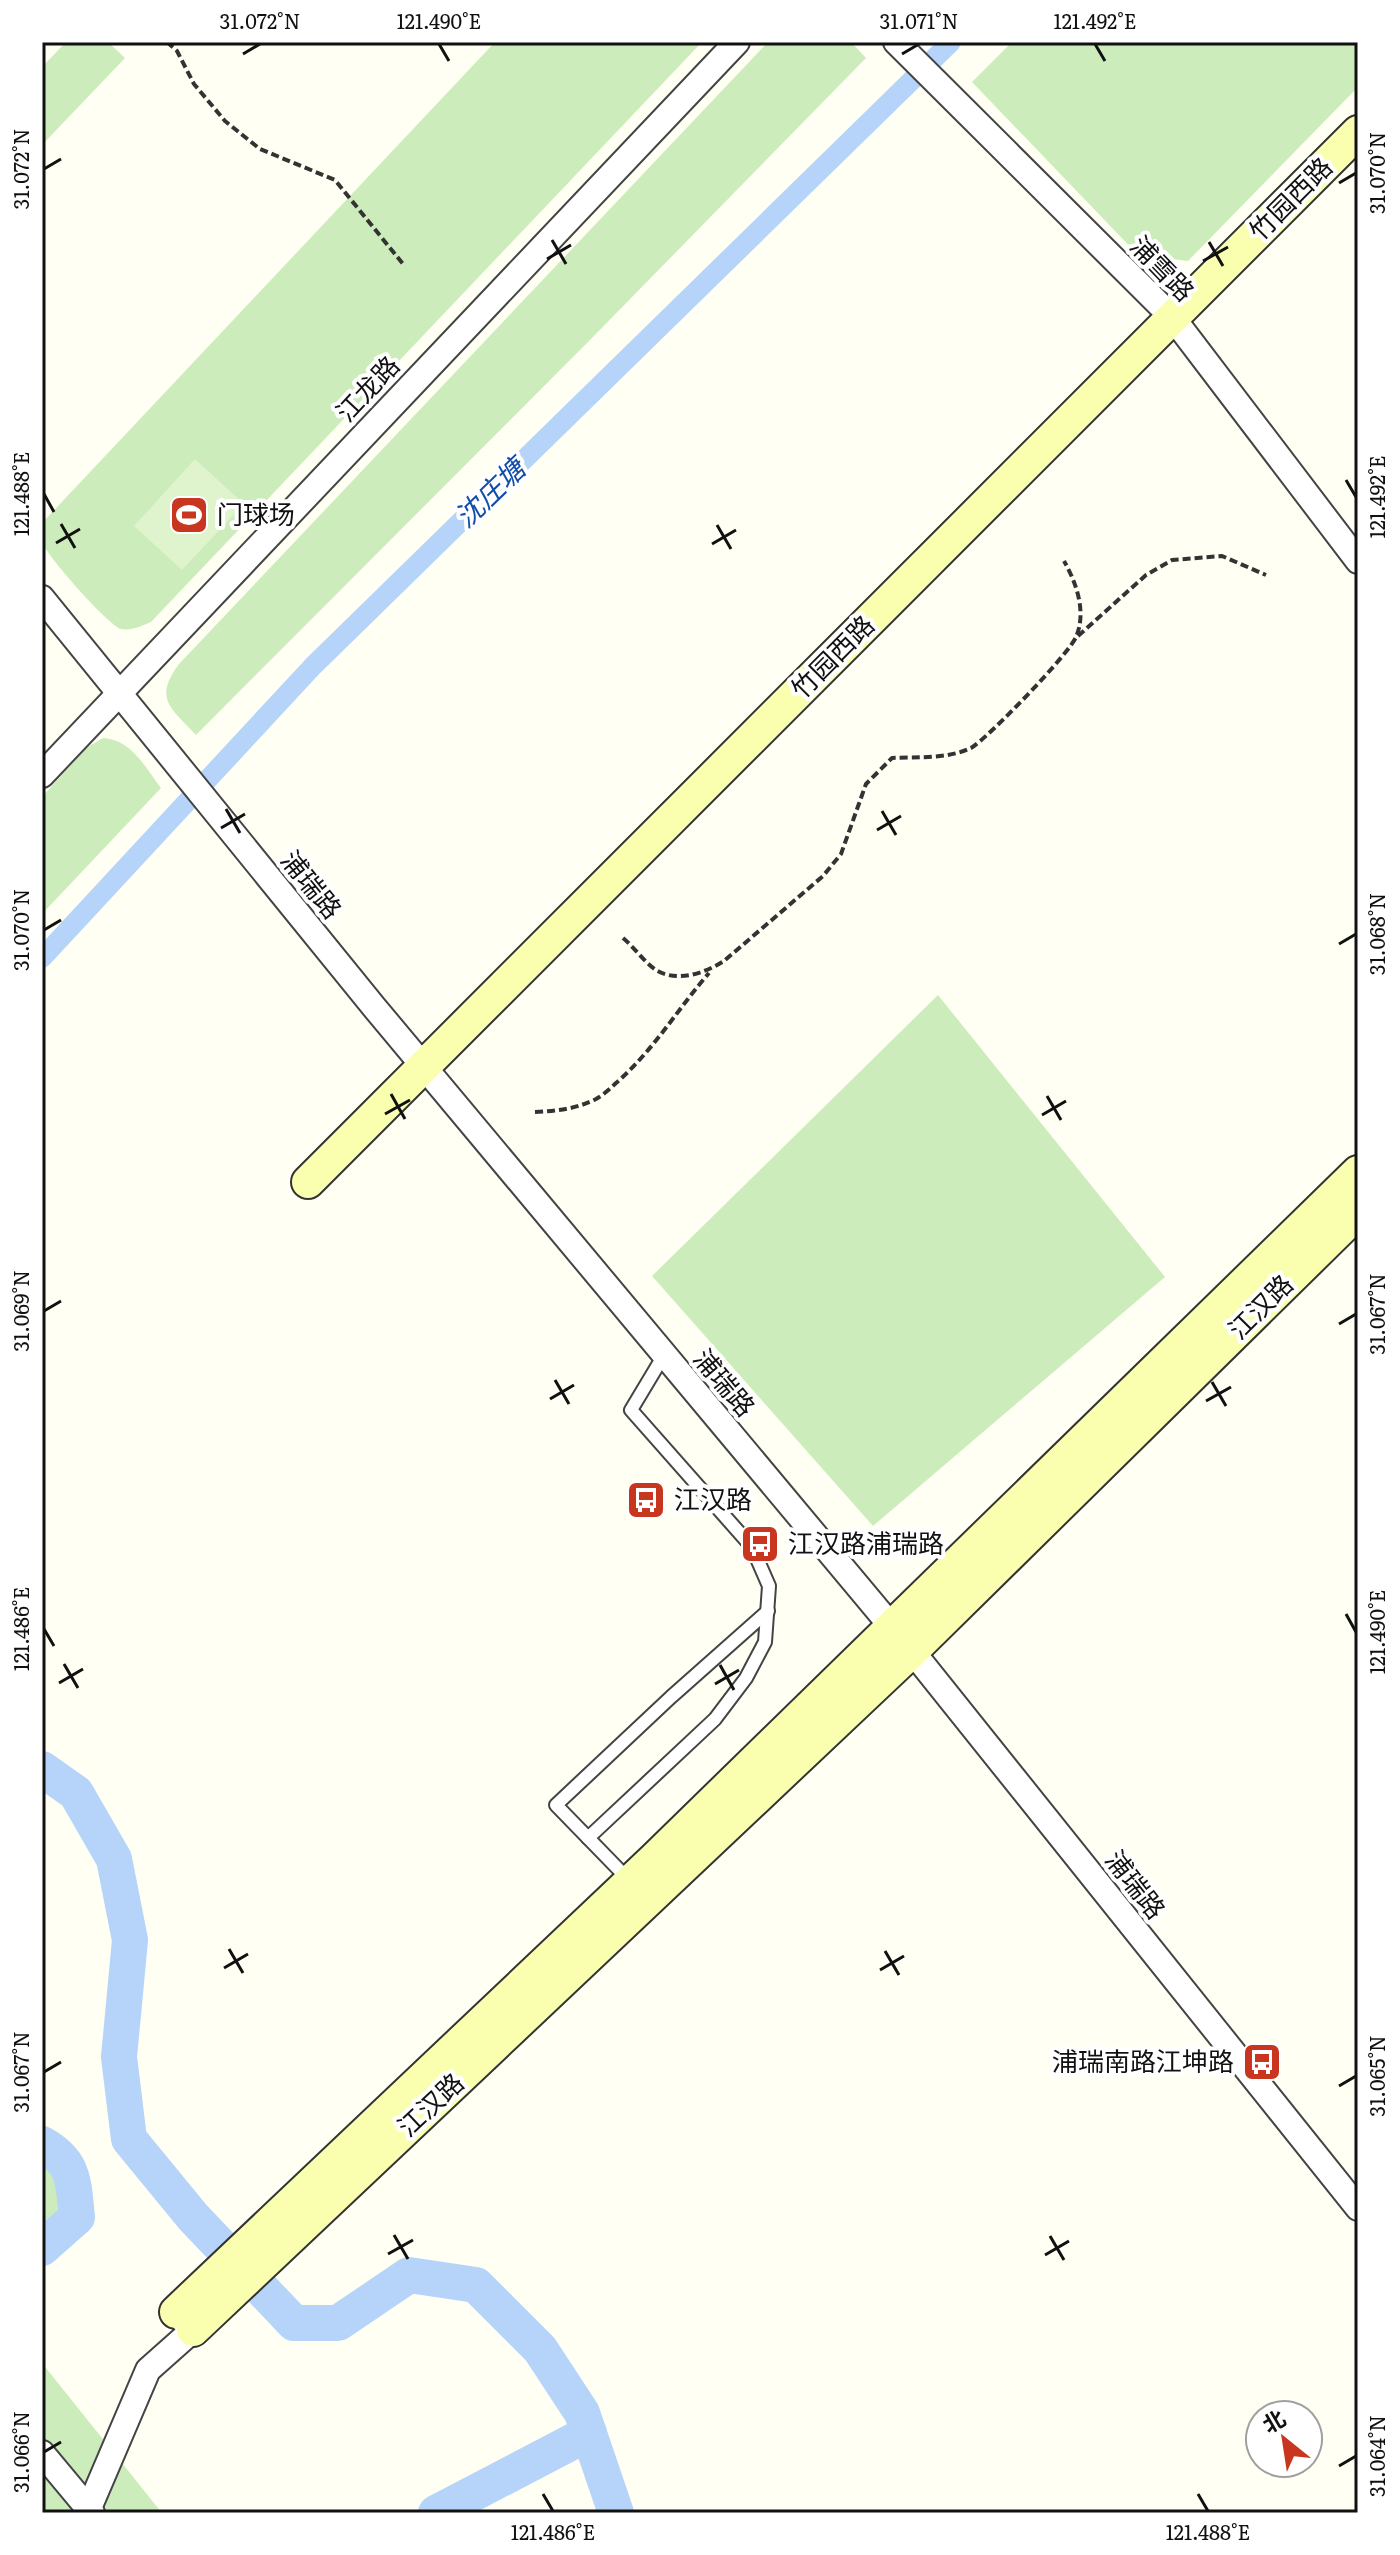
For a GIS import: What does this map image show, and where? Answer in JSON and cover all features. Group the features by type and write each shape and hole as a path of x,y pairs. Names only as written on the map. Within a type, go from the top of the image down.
{"street":[{"name":"江龙路","path":"42,775 737,42"},
{"name":"浦雪路","path":"896,42 1173,318 1358,561"},
{"name":"竹园西路","path":"308,1182 1358,132"},
{"name":"浦瑞路","path":"42,598 423,1066 912,1651 1358,2208"},
{"path":"263,2246 630,1882 1358,1172"},
{"name":"江汉路","path":"196,2310 912,1651 1358,1212"},
{"path":"42,2453 91,2511 148,2370 196,2310"}],"lane":[{"path":"588,1838 715,1719 746,1678 765,1642 769,1586 752,1547 631,1410 664,1355"},
{"path":"630,1882 556,1805 768,1611"}],"path":[{"path":"167,42 177,51 194,84 225,121 260,149 335,180 403,264"},
{"path":"623,938 657,971 677,976 706,973 823,876 841,854 866,784 892,758 940,756 970,748 1002,722 1076,638 1146,575 1172,560 1222,556 1266,575"},
{"path":"1064,561 1076,581 1080,606 1076,638"},
{"path":"535,1112 568,1110 599,1098 660,1039 685,1001 714,967"}],"green space":[{"path":"66,42 108,42 125,58 42,145 42,67"},
{"path":"495,42 702,42 151,622 129,629 114,625 54,561 41,540 42,523"},
{"path":"768,42 851,42 866,58 196,735 173,710 166,695 171,676 179,664"},
{"path":"1012,42 1358,42 1358,87 1188,261 1138,255 972,82"},
{"name":"门球场","path":"195,459 244,504 182,570 134,526"},
{"path":"103,738 130,749 161,788 42,914 42,797 86,748"},
{"path":"938,995 1165,1277 873,1526 652,1276"},
{"path":"42,2159 55,2164 64,2202 42,2232"},
{"path":"42,2363 162,2513 42,2513"}],"waterway":[{"name":"沈庄塘","path":"42,958 313,666 951,42"},
{"path":"42,1769 76,1793 114,1859 130,1940 119,2057 129,2139 193,2217 294,2323 338,2323 409,2275 476,2285 540,2349 582,2413 616,2513"},
{"path":"42,2144 67,2166 73,2184 77,2217 42,2248"},
{"path":"436,2513 589,2433"}],"place":[{"name":"门球场","path":"189,515"},
{"name":"江汉路","path":"646,1500"},
{"name":"江汉路浦瑞路","path":"760,1544"},
{"name":"浦瑞南路江坤路","path":"1262,2062"}]}
